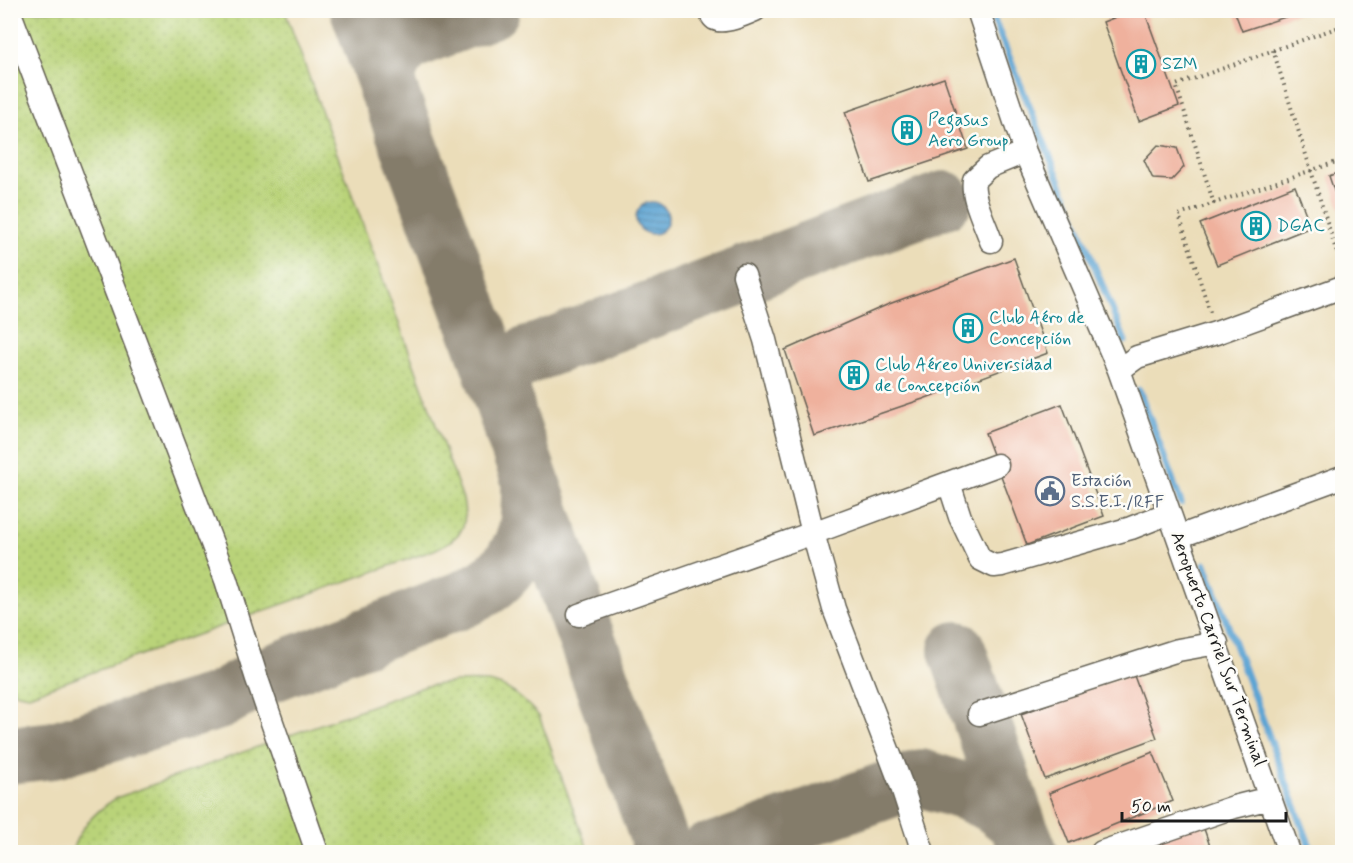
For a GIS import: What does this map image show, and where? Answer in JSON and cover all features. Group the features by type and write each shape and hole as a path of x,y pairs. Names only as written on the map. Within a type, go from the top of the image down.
{"lane":[{"path":"709,10 714,18 721,21 755,10"},
{"name":"Aeropuerto Carriel Sur Terminal","path":"978,10 1025,152 1119,370 1289,852"},
{"path":"10,13 226,580 257,679 317,852"},
{"path":"991,240 975,195 974,180 988,167 1025,152"},
{"path":"744,275 765,340 834,609 901,784 923,852"},
{"path":"1119,370 1137,357 1216,333 1342,288"},
{"path":"579,615 813,533 997,465"},
{"path":"1178,537 1342,477"},
{"path":"949,483 960,517 980,560 994,566 1131,528 1169,513"},
{"path":"979,714 1178,650 1216,643"},
{"path":"1102,852 1234,807 1270,798"}],"path":[{"path":"1214,204 1176,85 1342,26"},
{"path":"1273,50 1342,272"},
{"path":"1216,333 1179,215 1342,160"}],"green space":[{"path":"11,11 285,11 463,499 464,525 457,536 434,550 29,695 11,689"},
{"path":"456,682 486,682 502,686 519,697 539,716 589,852 72,852 83,828 116,798 426,686"}],"water":[{"path":"652,202 663,207 668,218 663,229 652,234 641,229 636,218 641,207"}],"building":[{"name":"SZM","path":"1134,10 1144,10 1179,106 1139,121 1103,22"},
{"path":"1234,10 1304,10 1304,11 1242,31"},
{"name":"Pegasus Aero Group","path":"944,78 968,149 869,182 845,112"},
{"path":"1158,145 1177,148 1184,167 1172,180 1153,179 1144,160"},
{"path":"1342,171 1342,214 1329,176"},
{"name":"DGAC","path":"1295,186 1311,227 1217,265 1200,224"},
{"path":"1014,258 1048,353 814,436 785,350 889,304"},
{"name":"Estación S.S.E.I./RFF","path":"1062,404 1104,516 1027,545 985,433"},
{"path":"1133,673 1157,738 1045,779 1021,714"},
{"path":"1153,752 1173,801 1069,843 1049,793"},
{"path":"1201,820 1212,852 1149,852 1144,840"}],"waterway":[{"path":"990,10 1125,341"},
{"path":"1139,390 1181,503"},
{"path":"1205,564 1312,852"}],"taxiway":[{"path":"359,10 481,339 664,852"},
{"path":"387,90 392,61 406,44 491,10"},
{"path":"507,411 502,391 502,378 508,368 526,356 944,200"},
{"path":"10,755 54,750 219,701 257,679 480,591 504,572 523,543 528,523 530,481"},
{"path":"957,650 1017,823"},
{"path":"707,852 716,851 921,778 966,792 993,804 1017,823 1029,852"}],"place":[{"name":"SZM","path":"1141,64"},
{"name":"Pegasus Aero Group","path":"907,130"},
{"name":"DGAC","path":"1256,226"},
{"name":"Club Aéro de Concepción","path":"968,328"},
{"name":"Club Aéreo Universidad de Concepción","path":"854,375"},
{"name":"Estación S.S.E.I./RFF","path":"1050,491"}]}
